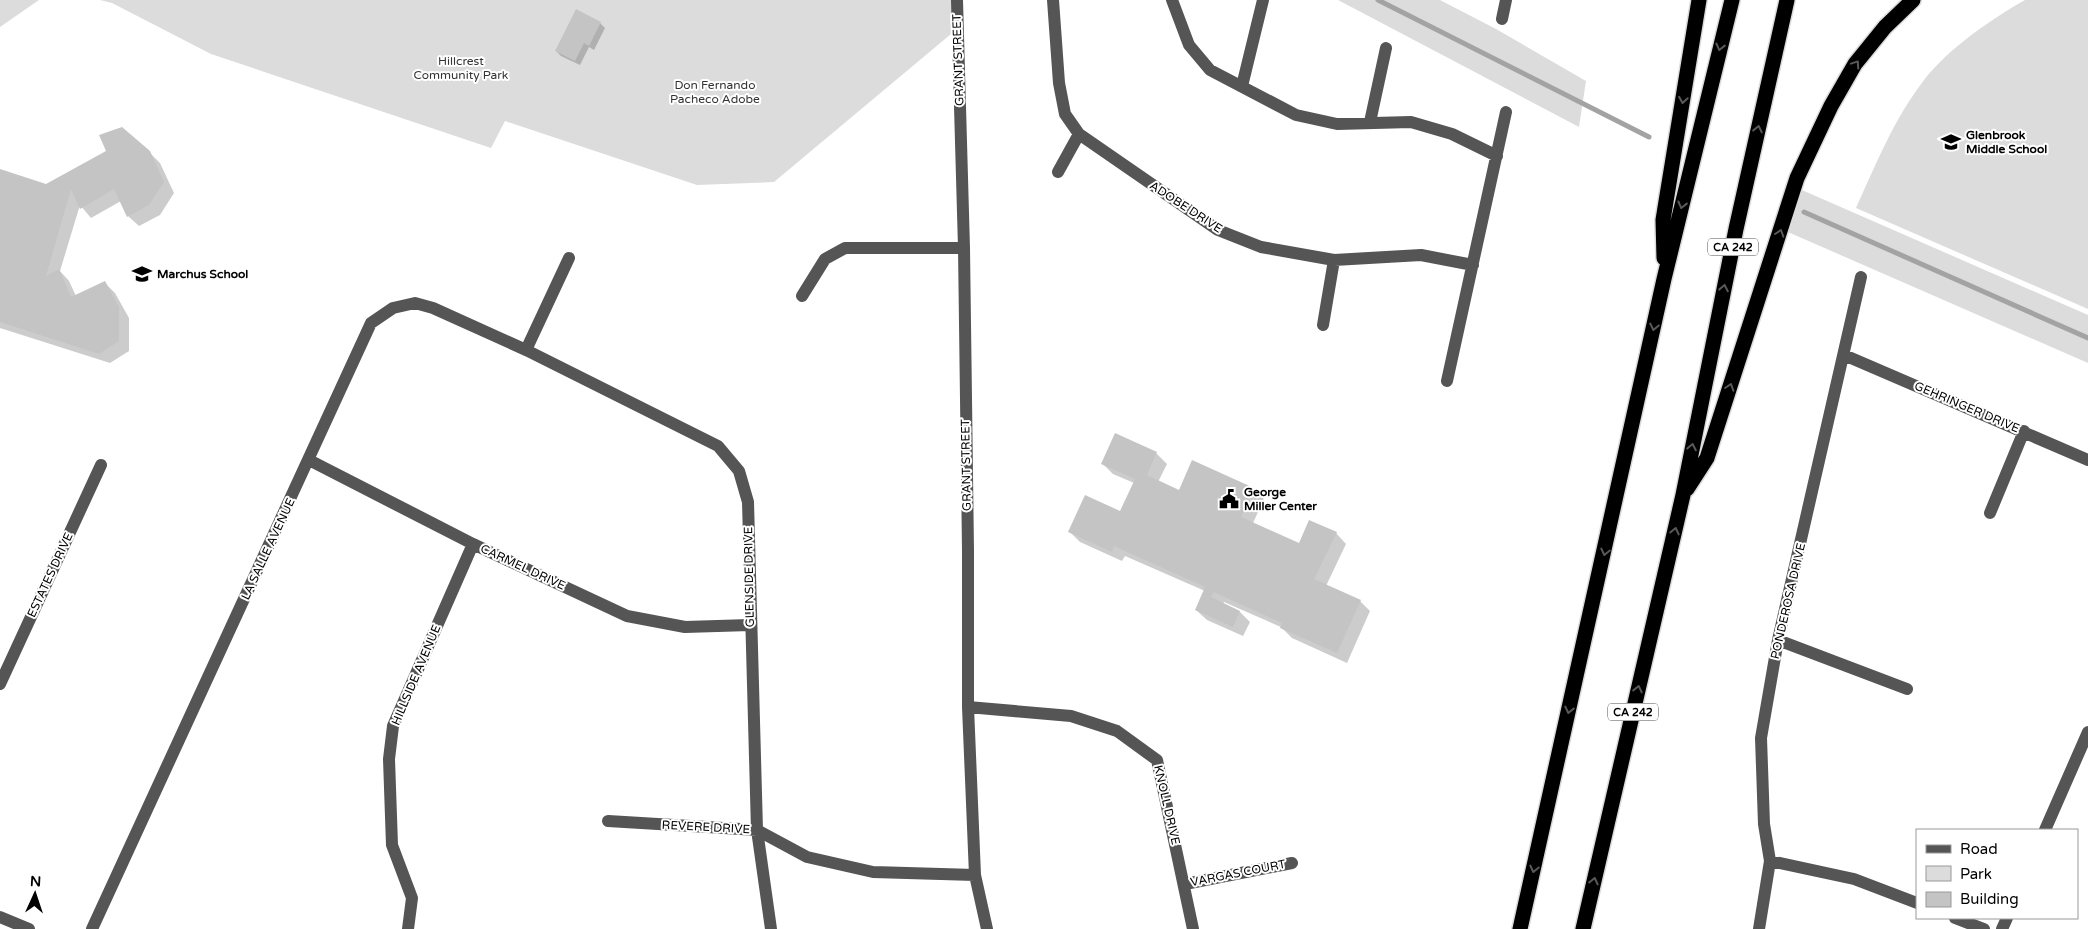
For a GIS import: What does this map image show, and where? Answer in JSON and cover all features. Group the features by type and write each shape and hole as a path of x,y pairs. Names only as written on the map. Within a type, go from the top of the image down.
{"highway":[{"path":"1664,279 1663,220 1699,0"},
{"path":"1520,929 1664,279 1732,0"},
{"name":"CA 242","path":"1583,929 1683,495 1738,220 1786,0"},
{"path":"1683,495 1707,458 1797,178 1831,106 1855,64 1885,27 1913,0"}],"street":[{"name":"GRANT STREET","path":"957,0 964,248 968,707 975,875 987,929"},
{"name":"ADOBE DRIVE","path":"1053,0 1059,84 1065,114 1079,134 1218,230 1261,247 1334,260 1421,255 1473,265"},
{"path":"1172,0 1189,46 1210,70 1296,115 1337,124 1411,122 1452,134 1497,156"},
{"path":"1242,86 1263,0"},
{"path":"1502,19 1506,0"},
{"path":"1370,122 1386,48"},
{"path":"1447,381 1506,112"},
{"path":"1058,172 1079,134"},
{"path":"802,296 824,259 845,248 964,248"},
{"path":"526,350 569,258"},
{"path":"1323,325 1334,260"},
{"name":"PONDEROSA DRIVE","path":"1759,929 1770,861 1764,824 1761,738 1778,640 1861,277"},
{"name":"LA SALLE AVENUE","path":"92,929 310,460 371,323 393,308 415,303 433,308 526,350"},
{"name":"GLENSIDE DRIVE","path":"526,350 718,446 739,471 748,502 757,830 770,929"},
{"name":"GEHRINGER DRIVE","path":"1844,356 2024,431 2088,460"},
{"path":"1990,513 2024,431"},
{"name":"CARMEL DRIVE","path":"310,460 473,544 627,616 685,626 750,625"},
{"name":"ESTATES DRIVE","path":"0,684 101,466"},
{"name":"HILLSIDE AVENUE","path":"408,929 412,898 392,846 389,758 393,726 473,544"},
{"path":"1778,640 1907,690"},
{"name":"KNOLL DRIVE","path":"968,707 1071,716 1117,731 1156,760 1185,884 1193,929"},
{"path":"2045,829 2088,732"},
{"name":"REVERE DRIVE","path":"608,821 757,830 807,857 873,872 975,875"},
{"path":"1770,861 1854,879 1916,903"},
{"name":"VARGAS COURT","path":"1185,884 1292,862"},
{"path":"0,917 29,929"},
{"path":"1958,919 1984,929"}],"green space":[{"path":"0,0 39,0 0,27"},
{"name":"Don Fernando Pacheco Adobe","path":"100,0 957,0 957,29 774,182 697,185 505,121 491,148 211,54 112,3"},
{"path":"1338,0 1440,0 1496,29 1586,81 1579,127"},
{"name":"Glenbrook Middle School","path":"2025,0 2088,0 2088,309 1856,208 1878,158 1895,126 1924,80 1958,46 1998,16"},
{"path":"1795,187 2088,315 2088,363 1781,229"}],"building":[{"path":"576,9 601,22 589,46 584,43 575,61 555,51"},
{"path":"122,127 150,151 164,182 149,205 127,217 114,189 80,209 71,189 46,276 59,269 71,297 105,281 119,307 119,341 99,354 0,322 0,169 46,184 106,151 99,135"},
{"path":"1115,433 1157,452 1147,475 1179,490 1192,460 1254,488 1241,517 1299,543 1309,520 1337,532 1314,579 1361,600 1337,653 1280,628 1282,623 1214,592 1211,597 1240,611 1233,627 1195,610 1205,587 1114,546 1112,552 1068,532 1085,495 1120,511 1135,479 1101,464"}],"waterway":[{"path":"1378,0 1649,137"},
{"path":"1804,212 2088,338"}],"place":[{"name":"Glenbrook Middle School","path":"1951,142"},
{"name":"Marchus School","path":"142,274"},
{"name":"George Miller Center","path":"1229,499"}],"park label":[{"name":"Hillcrest Community Park","path":"461,68"}]}
